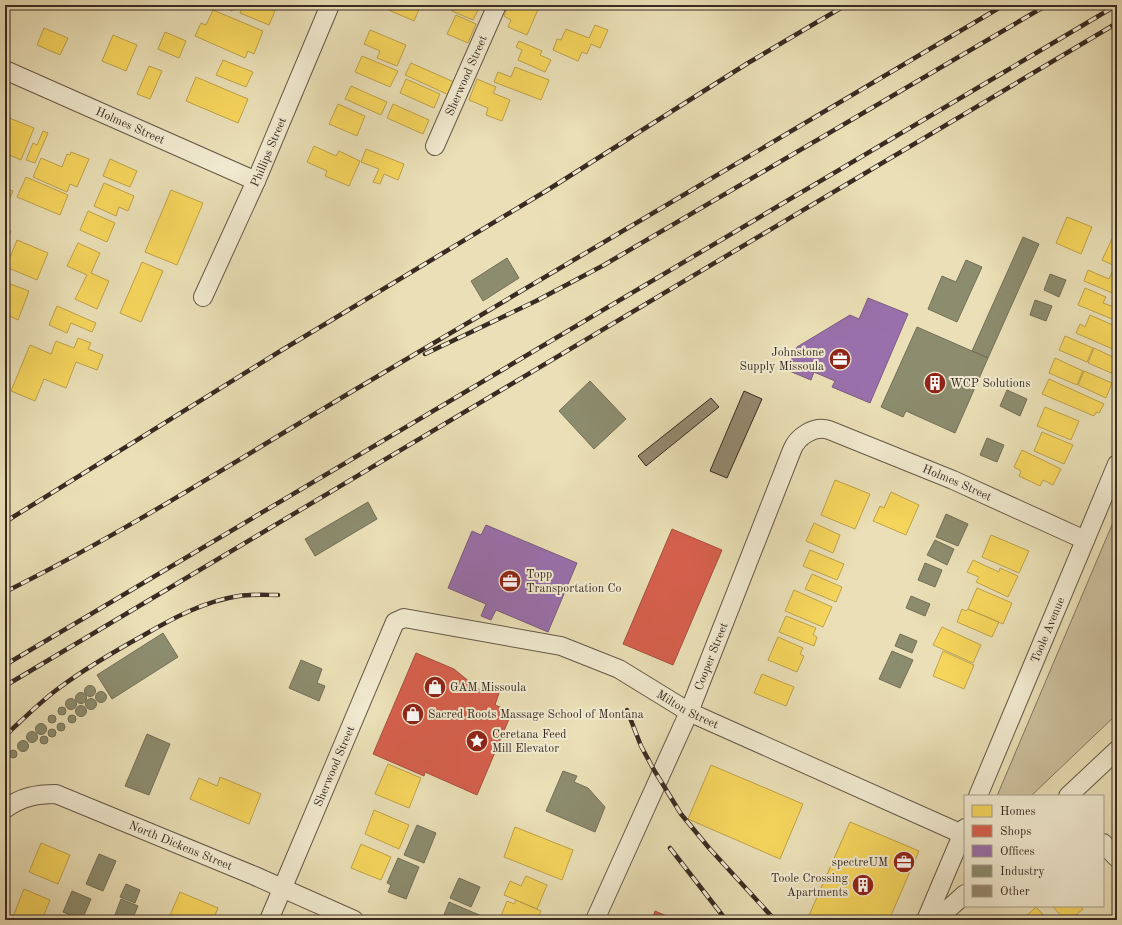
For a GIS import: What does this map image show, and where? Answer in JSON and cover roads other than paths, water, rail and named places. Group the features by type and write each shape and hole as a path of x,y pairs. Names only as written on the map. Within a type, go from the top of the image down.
{"street":[{"name":"Phillips Street","path":"203,297 256,181 330,5"},
{"name":"Sherwood Street","path":"435,146 497,5"},
{"name":"Holmes Street","path":"5,70 256,181"},
{"name":"Cooper Street","path":"595,920 689,712 793,447 800,438 810,432 818,429 826,429"},
{"name":"Holmes Street","path":"826,429 953,480 1085,540"},
{"name":"Toole Avenue","path":"978,795 1117,464"},
{"name":"Sherwood Street","path":"269,920 394,622 404,618"},
{"name":"Milton Street","path":"404,618 561,646 619,669 689,712 964,831"},
{"path":"1069,795 1117,750"},
{"name":"North Dickens Street","path":"5,809 11,804 25,798 40,794 56,794 283,888 354,920"},
{"path":"926,920 964,831"},
{"path":"1104,844 1117,858"},
{"path":"936,920 964,895"}],"railway":[{"path":"5,522 282,350 546,191 748,63 846,5"},
{"path":"5,592 99,542 191,489 373,379 1004,5"},
{"path":"425,354 536,301 604,265 1047,5"},
{"path":"5,665 1117,5"},
{"path":"5,686 1117,23"},
{"path":"5,736 31,711 59,688 111,654 166,622 202,606 226,598 249,595 278,595"},
{"path":"627,710 641,746 681,814 709,848 775,920"},
{"path":"670,848 726,920"}],"place":[{"name":"Johnstone Supply Missoula","path":"840,359"},
{"name":"WCP Solutions","path":"935,383"},
{"name":"Topp Transportation Co","path":"510,581"},
{"name":"GAM Missoula","path":"435,687"},
{"name":"Sacred Roots Massage School of Montana","path":"413,714"},
{"name":"Ceretana Feed Mill Elevator","path":"477,741"},
{"name":"spectreUM","path":"904,862"},
{"name":"Toole Crossing Apartments","path":"863,885"}]}
